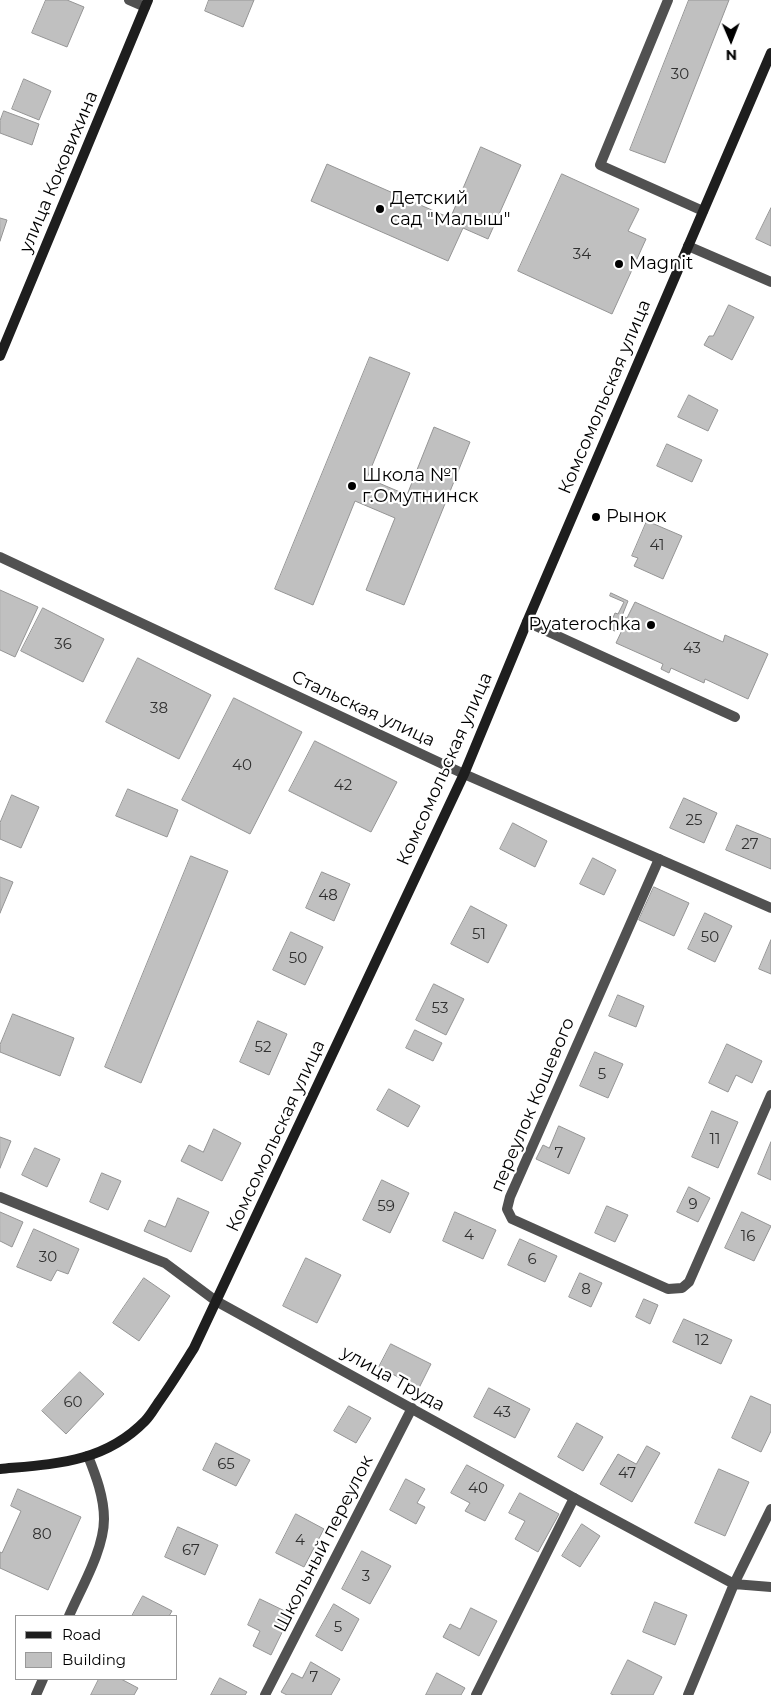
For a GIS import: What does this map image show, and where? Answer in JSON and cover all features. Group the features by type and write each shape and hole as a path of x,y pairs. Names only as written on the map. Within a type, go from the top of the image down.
{"main road":[{"name":"улица Коковихина","path":"0,356 146,4"},
{"name":"Комсомольская улица","path":"0,1469 60,1464 100,1453 124,1440 146,1420 194,1348 464,774 527,622 771,53"}],"street":[{"path":"129,0 146,4"},
{"path":"668,0 600,165 703,211"},
{"path":"688,246 771,282"},
{"name":"Стальская улица","path":"0,557 464,774 771,908"},
{"path":"527,622 735,717"},
{"name":"переулок Кошевого","path":"659,859 510,1197 507,1209 512,1218 668,1289 682,1288 689,1282 771,1095"},
{"name":"улица Труда","path":"0,1197 166,1263 216,1301 734,1584 771,1587"},
{"name":"Школьный переулок","path":"265,1695 412,1408"},
{"path":"69,1615 95,1558 104,1520 98,1482 88,1456"},
{"path":"476,1695 574,1498"},
{"path":"688,1695 734,1584 771,1509"},
{"path":"36,1695 43,1680"}],"building":[{"path":"46,0 67,0 84,7 67,47 32,33"},
{"path":"209,0 254,0 243,27 205,11"},
{"path":"689,0 729,0 665,163 630,150"},
{"path":"24,79 51,91 39,120 12,109"},
{"path":"4,111 39,124 32,145 0,133 0,121"},
{"name":"Детский сад \"Малыш\"","path":"481,147 521,165 488,239 463,228 448,261 311,201 327,164 450,218"},
{"path":"562,174 639,209 628,231 646,239 612,314 518,271"},
{"path":"771,208 771,246 756,239"},
{"path":"0,218 7,220 0,241"},
{"path":"729,305 754,317 732,360 704,345 709,336 713,336"},
{"name":"Школа №1 г.Омутнинск","path":"370,357 410,373 367,478 407,495 434,427 470,442 404,605 366,590 395,518 355,501 313,605 275,589"},
{"path":"689,395 718,410 708,431 678,417"},
{"path":"667,444 702,460 692,482 657,466"},
{"path":"647,521 682,536 663,579 634,566 638,558 632,556"},
{"path":"0,590 38,607 15,657 0,650"},
{"path":"611,593 628,601 622,616 627,618 635,602 723,642 725,635 768,654 748,699 705,679 704,683 671,668 669,673 661,669 663,664 616,643 624,626 618,623 615,631 608,629 615,613 618,614 624,602 610,596"},
{"path":"43,608 104,639 83,682 21,651"},
{"path":"138,658 211,695 179,759 106,722"},
{"path":"234,698 302,732 250,834 182,800"},
{"path":"315,741 397,782 371,832 289,791"},
{"path":"128,789 178,810 167,837 116,816"},
{"path":"12,795 39,807 21,848 0,839 0,823"},
{"path":"684,798 717,813 704,843 670,828"},
{"path":"513,823 547,841 535,867 500,849"},
{"path":"737,825 771,839 771,869 726,850"},
{"path":"191,856 228,871 141,1083 105,1067"},
{"path":"593,858 616,870 604,895 580,884"},
{"path":"322,872 350,884 334,921 306,908"},
{"path":"0,877 13,882 0,913"},
{"path":"654,887 689,903 674,936 639,920"},
{"path":"471,906 507,925 488,963 451,944"},
{"path":"705,913 732,926 715,962 688,949"},
{"path":"291,932 323,947 305,985 273,970"},
{"path":"771,940 771,974 759,969"},
{"path":"434,984 464,999 446,1035 416,1020"},
{"path":"618,995 644,1006 636,1027 609,1016"},
{"path":"13,1014 74,1038 60,1076 0,1052 0,1045"},
{"path":"258,1021 287,1034 269,1075 240,1062"},
{"path":"415,1030 442,1043 433,1061 406,1048"},
{"path":"727,1044 762,1061 752,1083 736,1075 728,1092 709,1083"},
{"path":"595,1052 623,1064 608,1098 580,1086"},
{"path":"389,1089 420,1106 408,1127 377,1110"},
{"path":"712,1111 738,1122 718,1168 692,1157"},
{"path":"559,1126 585,1138 569,1174 536,1159 543,1145 549,1148"},
{"path":"214,1129 241,1143 222,1181 181,1161 189,1145 203,1152"},
{"path":"0,1137 11,1141 0,1168"},
{"path":"771,1142 771,1180 758,1174"},
{"path":"35,1148 60,1159 47,1187 22,1175"},
{"path":"102,1173 121,1181 108,1210 90,1202"},
{"path":"382,1180 409,1193 390,1233 363,1220"},
{"path":"689,1187 710,1198 698,1222 677,1212"},
{"path":"178,1198 209,1212 191,1252 144,1231 149,1220 165,1227"},
{"path":"607,1206 628,1215 615,1242 595,1233"},
{"path":"0,1212 23,1222 12,1247 0,1241"},
{"path":"455,1212 496,1230 483,1259 443,1241"},
{"path":"742,1212 771,1226 754,1261 725,1248"},
{"path":"34,1229 79,1249 68,1274 57,1270 51,1281 17,1267"},
{"path":"520,1239 557,1256 545,1282 508,1265"},
{"path":"306,1258 341,1275 317,1323 283,1306"},
{"path":"580,1273 602,1283 591,1307 569,1297"},
{"path":"144,1278 170,1296 139,1341 113,1323"},
{"path":"644,1299 658,1305 650,1324 636,1317"},
{"path":"684,1319 732,1340 721,1364 673,1342"},
{"path":"391,1344 431,1364 419,1388 379,1367"},
{"path":"80,1372 104,1394 66,1434 42,1411"},
{"path":"489,1388 530,1409 515,1438 474,1417"},
{"path":"751,1396 771,1405 771,1431 761,1452 732,1438"},
{"path":"349,1406 371,1418 356,1443 334,1431"},
{"path":"577,1423 603,1437 583,1471 558,1457"},
{"path":"216,1443 250,1460 236,1486 203,1470"},
{"path":"647,1446 660,1453 632,1502 600,1484 618,1454 636,1464"},
{"path":"467,1465 504,1485 485,1521 465,1511 470,1503 451,1493"},
{"path":"719,1469 749,1482 725,1536 695,1523"},
{"path":"406,1479 425,1489 417,1503 425,1507 416,1524 390,1510"},
{"path":"18,1489 81,1517 48,1590 0,1568 0,1552 2,1553 21,1511 11,1506"},
{"path":"520,1493 559,1514 538,1552 515,1539 525,1521 509,1513"},
{"path":"296,1514 324,1529 304,1567 276,1553"},
{"path":"582,1524 600,1536 580,1567 562,1556"},
{"path":"178,1527 218,1545 205,1575 165,1557"},
{"path":"362,1551 391,1566 370,1604 342,1589"},
{"path":"143,1596 172,1611 170,1615 133,1615"},
{"path":"260,1599 291,1614 271,1655 253,1646 260,1631 248,1625"},
{"path":"655,1602 687,1615 675,1645 643,1632"},
{"path":"334,1604 359,1619 342,1651 316,1636"},
{"path":"471,1608 497,1621 479,1656 443,1637 450,1624 460,1629"},
{"path":"628,1660 662,1677 653,1695 611,1694"},
{"path":"311,1662 340,1679 331,1695 287,1695 281,1692 292,1673 302,1678"},
{"path":"437,1673 465,1688 461,1695 426,1695"},
{"path":"220,1678 247,1692 245,1695 211,1695"},
{"path":"98,1680 123,1680 138,1688 134,1695 91,1695"}],"place":[{"name":"Детский сад \"Малыш\"","path":"380,209"},
{"name":"Magnit","path":"619,264"},
{"name":"Школа №1 г.Омутнинск","path":"352,486"},
{"name":"Рынок","path":"596,517"},
{"name":"Pyaterochka","path":"651,625"}]}
